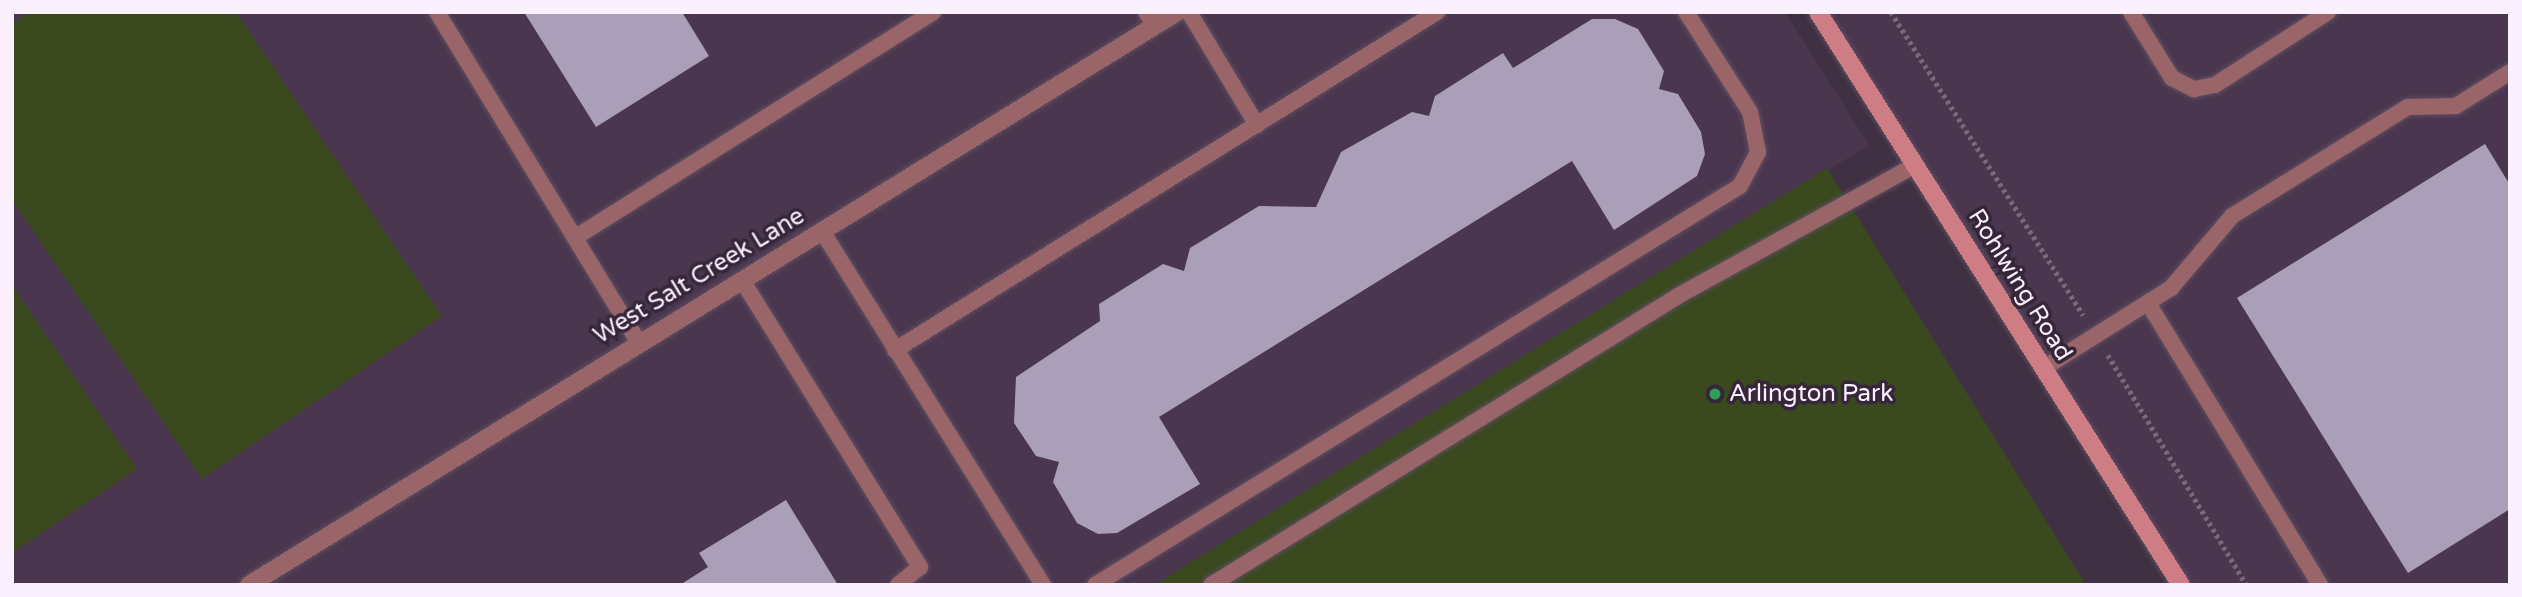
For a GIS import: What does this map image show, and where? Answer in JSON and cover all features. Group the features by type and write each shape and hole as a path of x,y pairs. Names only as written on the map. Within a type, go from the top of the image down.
{"main road":[{"name":"Rohlwing Road","path":"1818,12 2181,585"}],"street":[{"name":"West Salt Creek Lane","path":"249,585 638,341 822,230 1150,19 1177,12"}],"lane":[{"path":"437,12 638,341"},
{"path":"576,237 933,12"},
{"path":"1189,12 1256,125"},
{"path":"895,350 1437,12"},
{"path":"1095,585 1740,186 1758,152 1750,111 1686,12"},
{"path":"2131,12 2172,78 2194,89 2215,85 2328,12"},
{"path":"2044,368 2171,288 2232,216 2408,107 2456,106 2510,72"},
{"path":"1211,585 1678,296 1915,166"},
{"path":"822,230 1043,585"},
{"path":"742,280 920,567 898,585"},
{"path":"2148,303 2320,585"}],"path":[{"path":"1891,12 2096,335 2247,585"}],"shaded area":[{"path":"12,12 1785,12 1869,145 1154,585 12,585"},
{"path":"1818,12 2510,12 2510,585 2182,585"}],"green space":[{"path":"30,12 236,12 442,316 202,479 12,200 12,24"},
{"name":"Arlington Park","path":"1827,168 2086,585 1154,585"},
{"path":"12,285 137,469 12,553"}],"building":[{"path":"524,12 682,12 709,56 596,127"},
{"path":"1592,19 1615,19 1638,29 1664,71 1659,89 1678,94 1701,132 1705,154 1697,176 1614,230 1572,161 1159,417 1200,484 1117,533 1098,534 1077,523 1053,482 1059,462 1036,456 1014,423 1016,377 1100,321 1099,304 1163,264 1184,271 1190,248 1259,206 1316,207 1341,152 1412,112 1429,116 1435,96 1503,53 1513,68"},
{"path":"2485,144 2510,185 2510,509 2408,573 2237,298"},
{"path":"786,500 838,585 680,585 708,567 699,553"}],"place":[{"name":"Arlington Park","path":"1715,394"}]}
